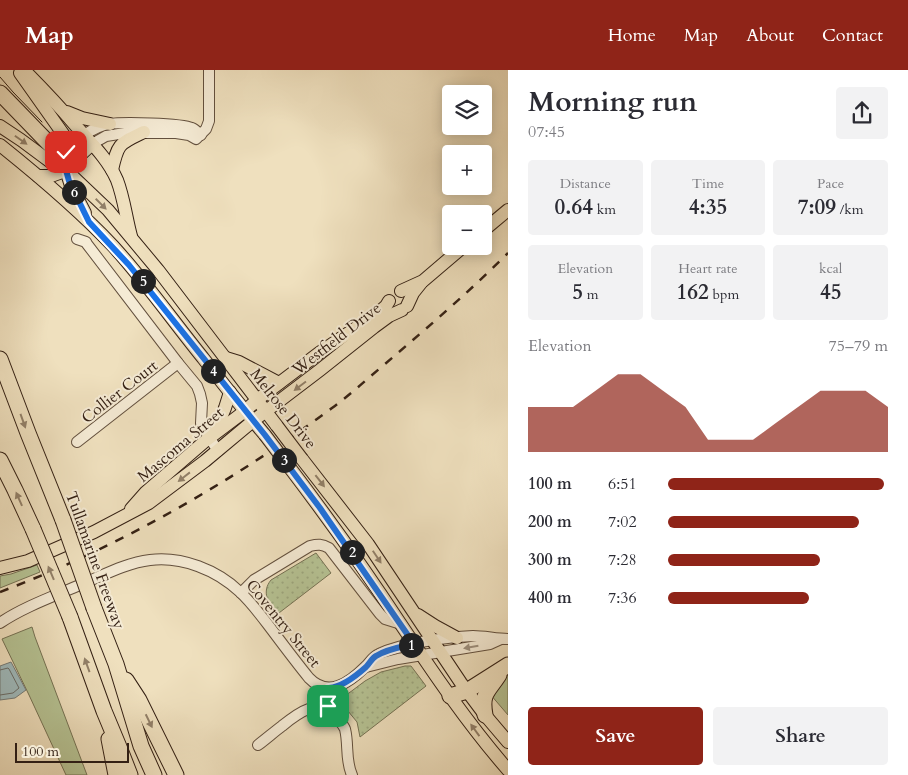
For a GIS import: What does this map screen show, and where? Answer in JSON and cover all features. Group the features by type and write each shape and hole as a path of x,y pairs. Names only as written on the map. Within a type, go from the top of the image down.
{"highway":[{"path":"0,93 38,132 43,150 62,158 66,170"},
{"path":"47,151 68,145"},
{"name":"Tullamarine Freeway","path":"0,359 63,520 116,664 141,746 154,775"},
{"path":"0,460 33,529 70,617 130,775"},
{"path":"116,664 139,700 176,775"},
{"path":"450,696 467,691 506,667"},
{"path":"485,715 485,695 506,667"},
{"path":"104,710 116,775"}],"main road":[{"path":"18,70 66,138 68,145 65,157 66,170 71,186 89,222"},
{"path":"24,70 64,111 102,155 112,170 122,195 131,237"},
{"path":"64,111 82,118 110,124"},
{"path":"0,126 47,151 37,164 27,166"},
{"path":"112,170 118,147 127,140 144,132"},
{"path":"68,145 88,139"},
{"path":"38,176 54,176 66,170 88,139"},
{"name":"Melrose Drive","path":"0,145 27,166 89,222 129,265 265,435 326,515 450,696 508,770"},
{"name":"Melrose Drive","path":"66,170 108,210 158,270 368,544 467,691 508,742"},
{"path":"492,223 508,210"},
{"name":"Westfield Drive","path":"266,412 374,326 404,308 423,281 453,255"},
{"name":"Westfield Drive","path":"257,400 319,353 378,314 386,306 393,292 401,291 423,281"},
{"path":"389,301 393,309 399,310 404,308 408,303 408,297 401,291"},
{"path":"226,358 239,362 279,383"},
{"path":"212,436 230,392"},
{"name":"Mascoma Street","path":"0,568 28,561 94,532 140,508 163,493 218,451 249,416 257,400"},
{"name":"Mascoma Street","path":"126,515 146,492 212,436 249,416 266,412"},
{"path":"413,613 457,638"}],"street":[{"path":"88,139 102,138 114,134 144,132 195,134 206,129 209,116 208,70"},
{"path":"88,139 98,128 110,124 126,123 166,124 195,134"},
{"path":"77,239 86,242 178,364 194,381 200,394 201,423 203,428 212,436 218,451"},
{"name":"Collier Court","path":"77,442 178,364"},
{"path":"241,593 266,573 310,546 323,545 329,548 380,614 385,619 401,624"},
{"name":"Coventry Street","path":"0,623 24,610 123,567 150,560 175,561 200,566 222,577 241,593 309,678 314,683 325,687"},
{"path":"322,709 318,695 325,687 342,685 366,667 374,657 387,651 414,644 457,638 485,636 505,639"},
{"path":"366,667 398,659 490,644 505,639"},
{"path":"258,745 298,713 307,709 322,709 334,715 344,727 352,775"}],"green space":[{"path":"316,553 331,573 275,616 267,598 268,584 271,580"},
{"path":"37,565 40,572 0,588 0,576"},
{"path":"32,627 87,775 66,775 2,639"},
{"path":"411,666 426,686 360,737 357,722 343,705 341,699 381,672"},
{"path":"508,675 508,715 490,694 500,680"}],"water":[{"path":"11,662 26,690 15,698 0,700 0,666"}],"tram line":[{"path":"0,77 42,122"}],"railway":[{"path":"0,592 88,555 130,534 214,487 293,436 346,397 448,310 508,253"}],"route":[{"path":"66,152 65,162 69,181 89,222 129,265 265,435 320,508 414,644 387,651 374,657 366,667 344,684 339,687 329,688 328,706"}]}
